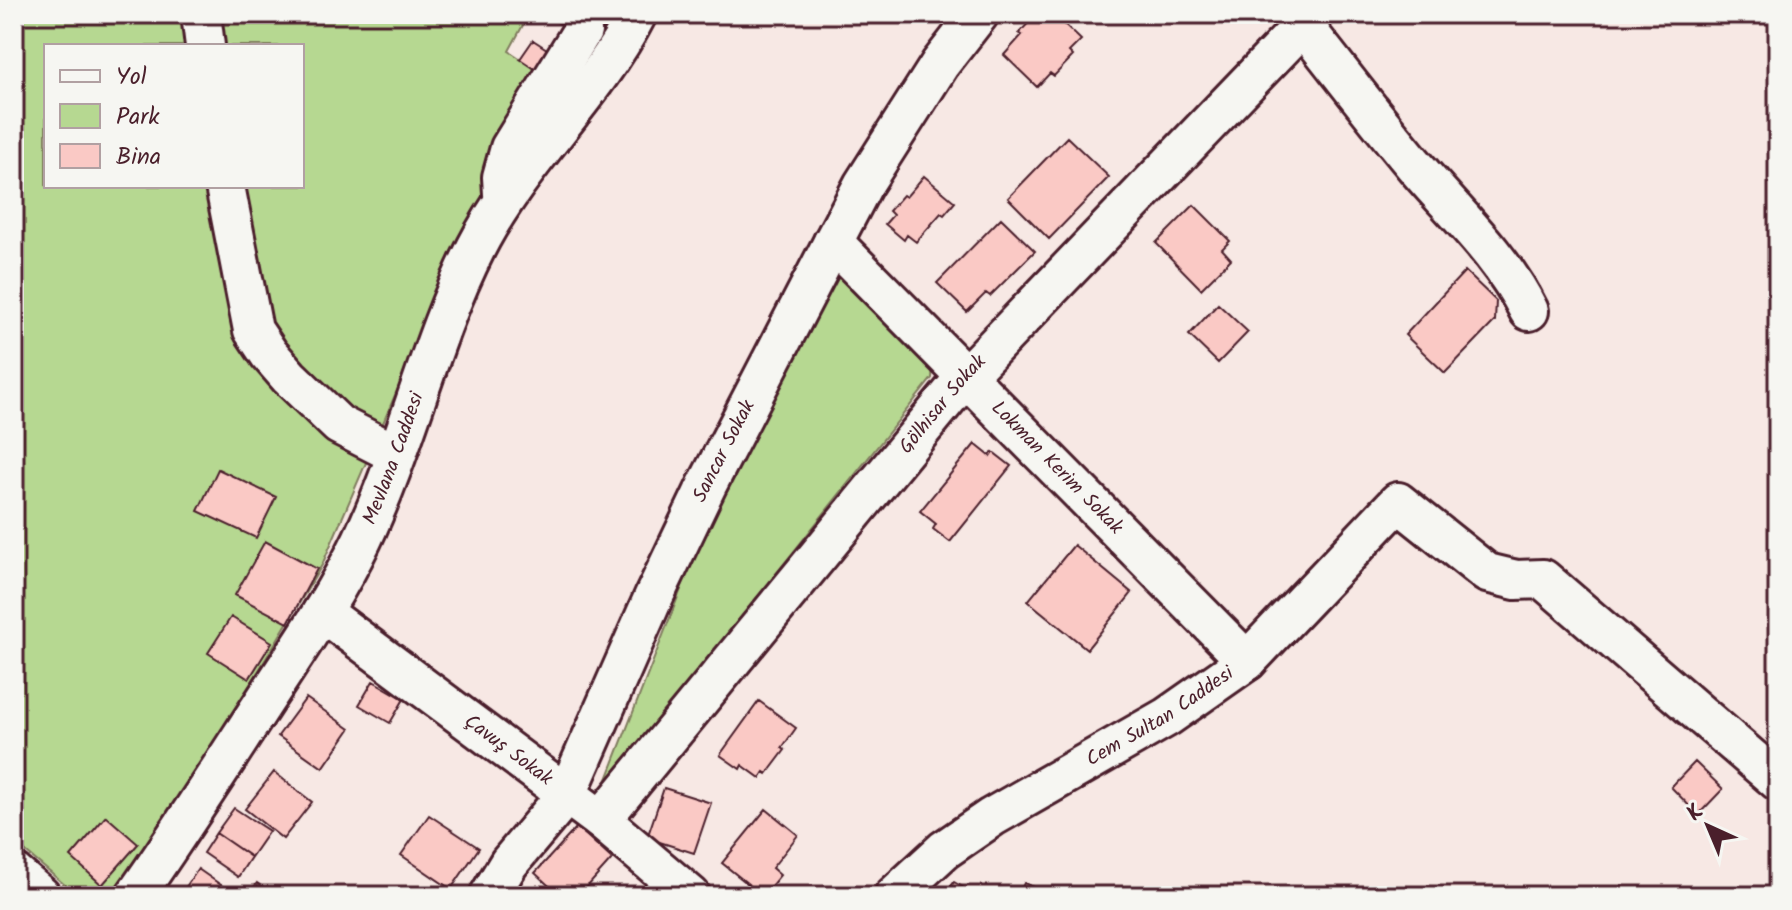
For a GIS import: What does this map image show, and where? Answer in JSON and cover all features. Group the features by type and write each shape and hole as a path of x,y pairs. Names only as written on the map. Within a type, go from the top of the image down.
{"street":[{"path":"201,14 205,44"},
{"name":"Mevlana Caddesi","path":"135,896 322,612 361,541 444,322 478,244 609,59 637,14"},
{"name":"Sancar Sokak","path":"489,896 516,854 567,794 680,540 863,185 940,64 979,14"},
{"path":"1304,18 1393,139 1498,260 1515,283 1529,311"},
{"name":"Gölhisar Sokak","path":"601,820 965,377 1304,18"},
{"path":"505,202 502,177 510,148 582,31"},
{"path":"225,188 253,330 289,377 339,425 396,454"},
{"name":"Lokman Kerim Sokak","path":"833,242 1247,661"},
{"name":"Cem Sultan Caddesi","path":"894,896 944,850 992,817 1167,717 1247,661 1398,502 1487,573 1516,580 1543,579 1778,781"},
{"name":"Çavuş Sokak","path":"322,612 601,820 691,896"},
{"path":"14,873 41,896"}],"green space":[{"path":"14,14 529,14 509,51 547,76 483,210 457,251 322,565 205,760 112,896 78,896 14,842"},
{"path":"836,276 851,279 933,362 932,378 602,792 692,561"}],"building":[{"path":"545,14 579,14 569,30"},
{"path":"1043,14 1054,14 1081,40 1069,52 1073,56 1054,76 1050,73 1037,87 1004,55 1034,17 1038,20"},
{"path":"533,40 550,51 538,71 520,59"},
{"path":"1067,137 1109,177 1049,239 1008,198"},
{"path":"924,176 955,202 916,242 907,235 904,240 885,224 893,215 889,211"},
{"path":"1194,205 1230,241 1222,249 1231,259 1201,289 1156,243"},
{"path":"1001,218 1035,251 990,296 986,293 967,312 937,283"},
{"path":"1465,271 1496,301 1495,321 1445,373 1405,335"},
{"path":"1218,304 1248,332 1218,363 1189,335"},
{"path":"975,444 990,456 993,452 1011,466 950,542 933,529 936,524 920,511"},
{"path":"218,469 276,497 256,538 198,511"},
{"path":"265,541 317,569 288,623 235,595"},
{"path":"1074,545 1132,593 1087,649 1028,601"},
{"path":"231,617 272,642 249,679 208,653"},
{"path":"373,681 404,699 390,723 359,705"},
{"path":"306,698 350,729 323,768 278,736"},
{"path":"759,701 796,728 782,748 785,750 767,774 764,772 760,778 720,755"},
{"path":"1695,762 1723,789 1698,815 1671,787"},
{"path":"274,772 312,802 283,839 245,809"},
{"path":"664,788 711,803 694,853 647,838"},
{"path":"234,808 269,831 251,857 216,833"},
{"path":"766,809 798,835 772,868 780,875 763,896 722,863"},
{"path":"429,815 479,848 451,889 401,855"},
{"path":"106,816 138,844 102,885 71,857"},
{"path":"577,827 612,859 579,896 560,896 535,873"},
{"path":"216,833 251,857 238,877 203,853"},
{"path":"198,869 231,892 229,896 180,896"},
{"path":"954,882 978,896 945,896"},
{"path":"257,883 276,896 248,896"},
{"path":"1024,883 1052,896 1018,896"}]}
